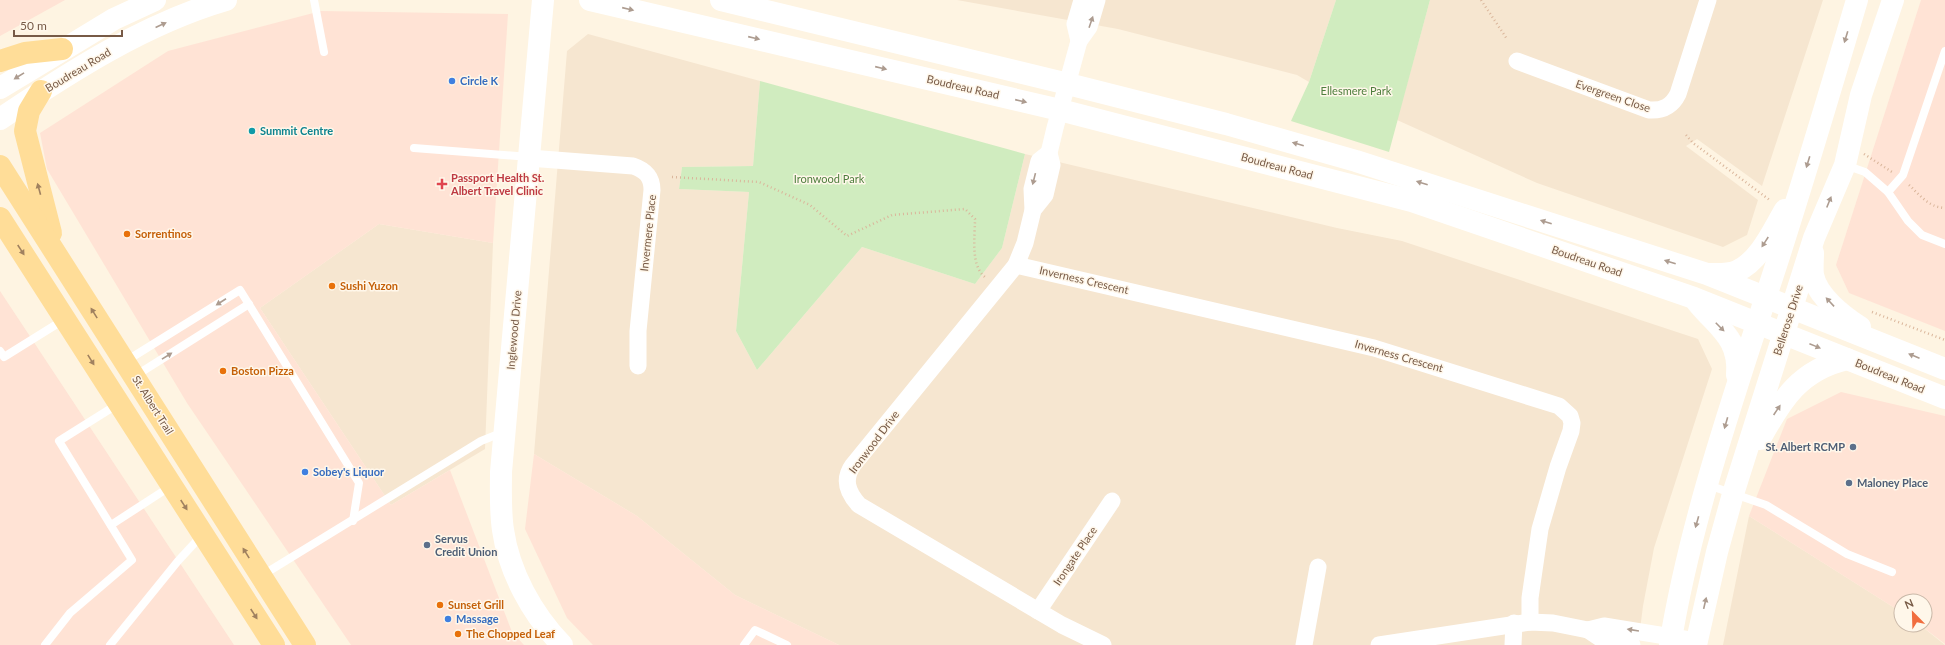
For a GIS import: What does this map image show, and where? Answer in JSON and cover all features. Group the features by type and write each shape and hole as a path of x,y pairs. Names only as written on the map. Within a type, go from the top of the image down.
{"main road":[{"name":"Boudreau Road","path":"0,119 105,53 185,14 226,0"},
{"name":"Inglewood Drive","path":"544,0 505,435 501,502 503,531 514,570 527,599 549,632 562,645"},
{"name":"Boudreau Road","path":"590,0 1060,110 1412,201 1694,298 1945,398"},
{"path":"721,0 1226,124 1356,161 1707,274 1765,298 1884,343 1945,369"},
{"path":"1671,641 1687,561 1736,386 1801,185 1857,0"},
{"path":"1861,94 1882,0"},
{"name":"Bellerose Drive","path":"1696,643 1717,552 1735,487 1814,238 1845,165 1861,94 1893,0"},
{"path":"0,88 62,49 146,2"},
{"path":"0,61 26,53 62,49"},
{"path":"41,92 29,112 26,131 32,164 56,254"},
{"name":"St. Albert Trail","path":"0,166 305,645"},
{"path":"1707,274 1728,274 1737,271 1753,260 1801,185"},
{"path":"0,218 274,645"},
{"path":"1814,238 1812,273 1820,290 1842,316 1884,343"},
{"path":"1694,298 1709,316 1723,329 1731,341 1737,359 1736,386"},
{"path":"1735,487 1773,415 1794,388 1810,373 1829,364 1847,359"}],"street":[{"path":"1079,41 1075,24 1082,0"},
{"path":"1079,41 1089,27 1097,0"},
{"name":"Evergreen Close","path":"1517,62 1649,110 1662,110 1672,104 1678,94 1708,0"},
{"name":"Ironwood Drive","path":"1079,41 1048,153 1039,161 1032,189 1033,210 1025,243 1016,264 853,465 849,471 847,486 852,498 859,505 1038,611 1086,638 1103,645"},
{"name":"Invermere Place","path":"529,158 632,166 644,172 651,179 652,190 638,331 638,366"},
{"name":"Inverness Crescent","path":"1016,264 1374,348 1559,406 1570,416 1572,423 1571,431 1558,467 1540,530 1531,590 1522,623"},
{"name":"Irongate Place","path":"1038,611 1112,501"},
{"path":"1304,645 1318,567"},
{"path":"1513,645 1522,623"},
{"path":"1379,645 1522,623 1553,623 1588,630 1603,640 1632,645"},
{"path":"1588,630 1604,626 1671,641 1696,643"}],"lane":[{"path":"314,0 324,52"},
{"path":"1888,192 1903,175 1945,51"},
{"path":"414,148 529,158"},
{"path":"1845,165 1866,172 1888,192 1908,221 1922,235 1945,244"},
{"path":"130,369 240,290 359,483 353,521"},
{"path":"130,369 249,304"},
{"path":"0,351 4,357 65,319"},
{"path":"45,645 70,613 132,560 112,525 59,441 118,403"},
{"path":"261,576 353,521 481,441 496,435 505,435"},
{"path":"1708,485 1735,487 1847,554 1892,572"},
{"path":"112,525 172,486"},
{"path":"110,645 178,561 202,534"},
{"path":"744,645 755,630 787,645"}],"path":[{"path":"1481,0 1507,39"},
{"path":"1686,135 1692,143 1772,202"},
{"path":"672,177 759,182 810,205 847,236 892,215 965,209 975,220 974,255 982,275 998,287"},
{"path":"1866,310 1945,340"}],"shaded area":[{"path":"0,0 65,0 0,36"},
{"path":"957,0 1336,0 1309,82 1297,75 1118,29"},
{"path":"1430,0 1823,0 1762,186 1697,139 1686,146 1758,200 1747,235 1723,247 1537,183 1397,120"},
{"path":"1921,0 1945,0 1945,331 1849,293 1836,265"},
{"path":"321,11 508,14 493,243 379,224 260,308 391,505 450,470 512,632 524,645 351,645 187,403 47,169 40,133 168,51"},
{"path":"588,34 760,81 753,166 682,167 679,189 749,192 736,331 757,370 862,247 975,284 1002,248 1025,154 1337,228 1402,241 1698,339 1712,369 1654,548 1643,606 1638,645 839,645 735,595 637,516 534,454 567,51"},
{"path":"379,224 493,243 485,449 391,505 260,308"},
{"path":"0,291 152,521 234,645 0,645"},
{"path":"1841,392 1945,416 1945,644 1931,633 1933,633 1933,593 1893,593 1893,607 1749,516 1787,419"},
{"path":"534,454 637,516 735,595 839,645 593,645 567,618 525,529"},
{"path":"1749,516 1893,607 1893,633 1930,633 1945,645 1723,645"}],"green space":[{"name":"Ellesmere Park","path":"1336,0 1430,0 1389,152 1291,121 1309,82"},
{"name":"Ironwood Park","path":"760,81 1025,154 1002,248 975,284 862,247 757,370 736,331 749,192 679,189 682,167 753,166"}],"place":[{"name":"Circle K","path":"452,81"},
{"name":"Summit Centre","path":"252,131"},
{"name":"Passport Health St. Albert Travel Clinic","path":"442,184"},
{"name":"Sorrentinos","path":"127,234"},
{"name":"Sushi Yuzon","path":"332,286"},
{"name":"Boston Pizza","path":"223,371"},
{"name":"St. Albert RCMP","path":"1853,447"},
{"name":"Sobey's Liquor","path":"305,472"},
{"name":"Maloney Place","path":"1849,483"},
{"name":"Servus Credit Union","path":"427,545"},
{"name":"Sunset Grill","path":"440,605"},
{"name":"Massage","path":"448,619"},
{"name":"The Chopped Leaf","path":"458,634"}]}
